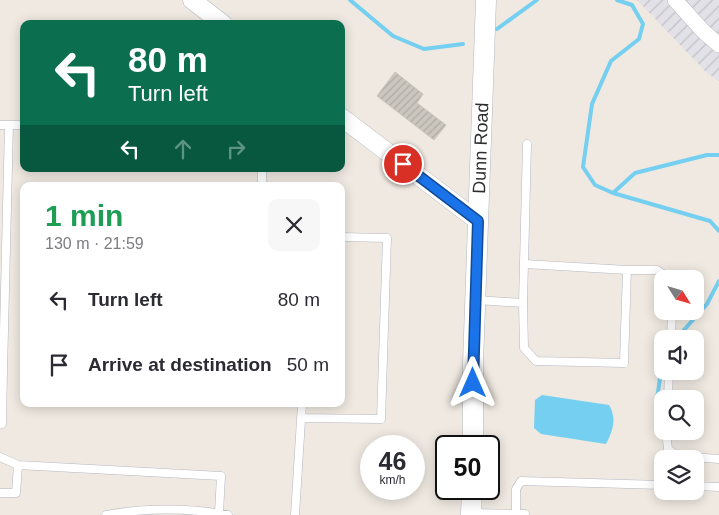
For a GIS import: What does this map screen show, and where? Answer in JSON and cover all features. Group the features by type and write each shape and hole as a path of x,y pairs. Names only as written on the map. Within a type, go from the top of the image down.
{"main road":[{"name":"Dunn Road","path":"473,435 475,300 486,0"},
{"path":"471,514 472,500"}],"street":[{"path":"192,0 218,20"},
{"path":"674,0 703,31 719,44"},
{"path":"345,120 478,221"}],"lane":[{"path":"0,125 20,125"},
{"path":"2,424 9,125"},
{"path":"527,144 525,264 522,303 524,348 536,361 624,363 627,270"},
{"path":"301,418 381,419 387,238 345,237"},
{"path":"525,264 654,270"},
{"path":"475,300 522,303"},
{"path":"295,515 302,407"},
{"path":"667,440 668,449 677,456 719,459"},
{"path":"0,457 18,465 221,476 219,514"},
{"path":"0,493 16,494 18,465"},
{"path":"516,514 520,500 516,489 521,481 654,485"},
{"path":"704,486 719,487"},
{"path":"106,515 128,511 177,510 228,515"},
{"path":"471,514 525,514"}],"shaded area":[{"path":"637,0 719,0 719,81 708,74"}],"water":[{"path":"542,395 609,405 613,415 613,424 606,444 541,434 534,428 535,400"}],"building":[{"path":"395,72 423,94 417,103 446,125 434,140 377,96"}],"waterway":[{"path":"350,0 393,36 424,49 463,44"},
{"path":"497,29 537,0"},
{"path":"617,0 632,5 643,24 639,39 611,61 592,104 583,167 595,185 613,193 635,173 707,155 719,155"},
{"path":"613,193 710,221 719,231"},
{"path":"684,330 707,304 719,281"},
{"path":"658,390 660,380"}],"route":[{"path":"403,164 478,221 473,383"}]}
